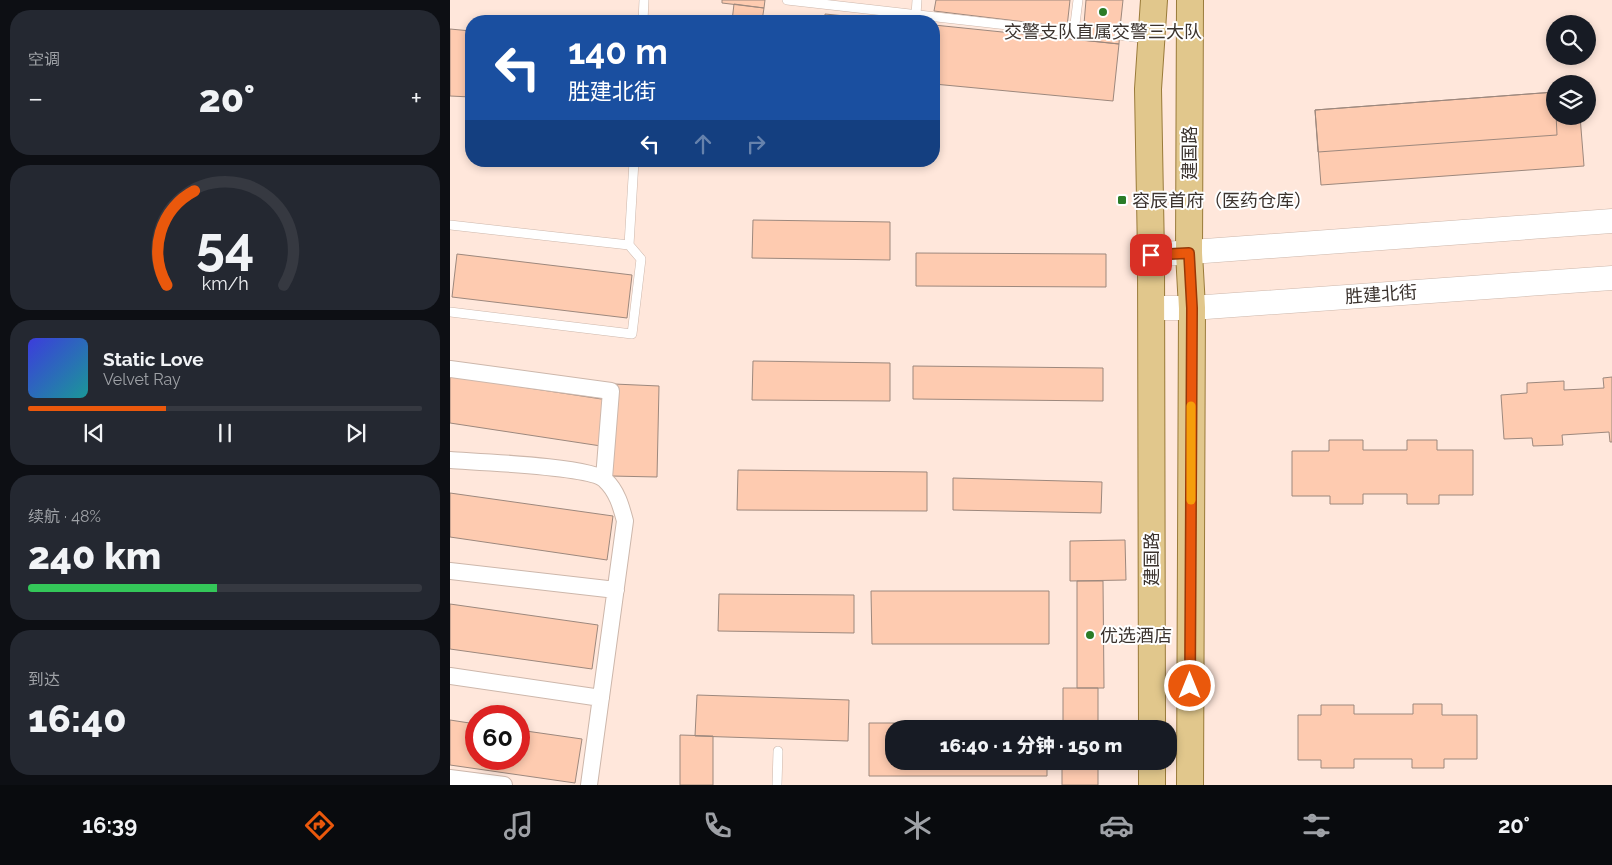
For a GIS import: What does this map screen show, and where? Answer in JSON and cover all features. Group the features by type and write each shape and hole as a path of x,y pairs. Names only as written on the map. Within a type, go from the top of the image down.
{"main road":[{"name":"建国路","path":"1152,720 1151,255 1148,89 1154,0"},
{"name":"建国路","path":"1190,0 1189,253 1192,308 1190,785"},
{"path":"1151,255 1612,221"},
{"name":"胜建北街","path":"1151,308 1192,308 1612,278"},
{"path":"1152,770 1152,785"}],"street":[{"path":"450,369 611,391 604,478"},
{"path":"450,460 577,470 604,478 620,500 625,521 589,785"},
{"path":"450,571 616,590"},
{"path":"450,676 601,698"},
{"path":"450,778 504,785"}],"lane":[{"path":"643,15 644,0"},
{"path":"787,0 925,15"},
{"path":"916,14 917,0"},
{"path":"940,17 1079,32 1078,0"},
{"path":"1120,36 1152,39"},
{"path":"629,245 634,167"},
{"path":"450,225 629,245 641,259 632,334 450,312"},
{"path":"777,785 778,751"}],"building":[{"path":"722,0 765,0 764,8 722,3"},
{"path":"936,0 1070,0 1067,27 934,11"},
{"name":"交警支队直属交警三大队","path":"1086,0 1123,0 1120,28 1084,24"},
{"path":"734,4 764,8 763,15 733,15"},
{"path":"1084,24 1120,28 1119,44 1082,40"},
{"path":"940,26 1119,44 1113,101 940,85"},
{"path":"450,29 465,30 465,97 450,96"},
{"path":"1546,93 1546,125 1581,125 1584,166 1321,185 1315,110"},
{"path":"1546,93 1546,125 1557,125 1557,135 1318,152 1315,110"},
{"path":"753,220 890,222 890,260 752,258"},
{"path":"916,253 1106,254 1106,287 916,286"},
{"path":"457,254 632,275 627,318 452,297"},
{"path":"753,361 890,363 890,401 752,400"},
{"path":"913,366 1103,368 1103,401 913,399"},
{"path":"450,376 608,400 601,446 450,423"},
{"path":"1612,377 1612,442 1610,442 1609,432 1562,435 1563,445 1533,446 1532,438 1504,439 1501,395 1527,393 1527,383 1564,381 1564,390 1604,388 1603,378"},
{"path":"614,384 659,386 657,477 611,476"},
{"path":"1329,440 1363,440 1363,450 1407,450 1407,440 1437,440 1437,450 1473,450 1473,495 1439,495 1439,504 1407,504 1407,494 1363,494 1363,504 1330,504 1330,496 1292,496 1292,451 1329,451"},
{"path":"738,470 927,472 927,511 737,510"},
{"path":"953,478 1102,482 1101,513 953,510"},
{"path":"450,493 613,516 607,560 450,537"},
{"path":"1125,540 1126,580 1070,581 1070,541"},
{"name":"优选酒店","path":"1077,581 1103,581 1104,688 1077,688"},
{"path":"871,591 1049,591 1049,644 872,644"},
{"path":"719,594 854,595 854,633 718,631"},
{"path":"450,604 598,625 592,669 450,649"},
{"path":"1063,688 1098,688 1098,720 1063,720"},
{"path":"697,695 849,700 848,741 695,736"},
{"path":"1413,704 1442,704 1442,715 1477,715 1477,759 1444,759 1444,768 1412,768 1412,759 1354,759 1354,768 1321,768 1321,760 1298,760 1298,715 1321,715 1321,705 1354,705 1354,714 1413,714"},
{"path":"450,720 465,722 465,767 450,765"},
{"path":"869,723 885,723 885,770 1047,770 1047,776 869,776"},
{"path":"530,732 582,739 575,783 485,770 530,770"},
{"path":"680,735 713,736 713,785 680,785"},
{"path":"1062,770 1098,770 1098,785 1062,785"}],"slow traffic":[{"path":"1191,406 1191,500"}],"place":[{"name":"交警支队直属交警三大队","path":"1103,12"},
{"name":"容辰首府（医药仓库）","path":"1122,200"},
{"name":"优选酒店","path":"1090,635"}],"route":[{"path":"1151,255 1189,253 1192,308 1190,686"}]}
